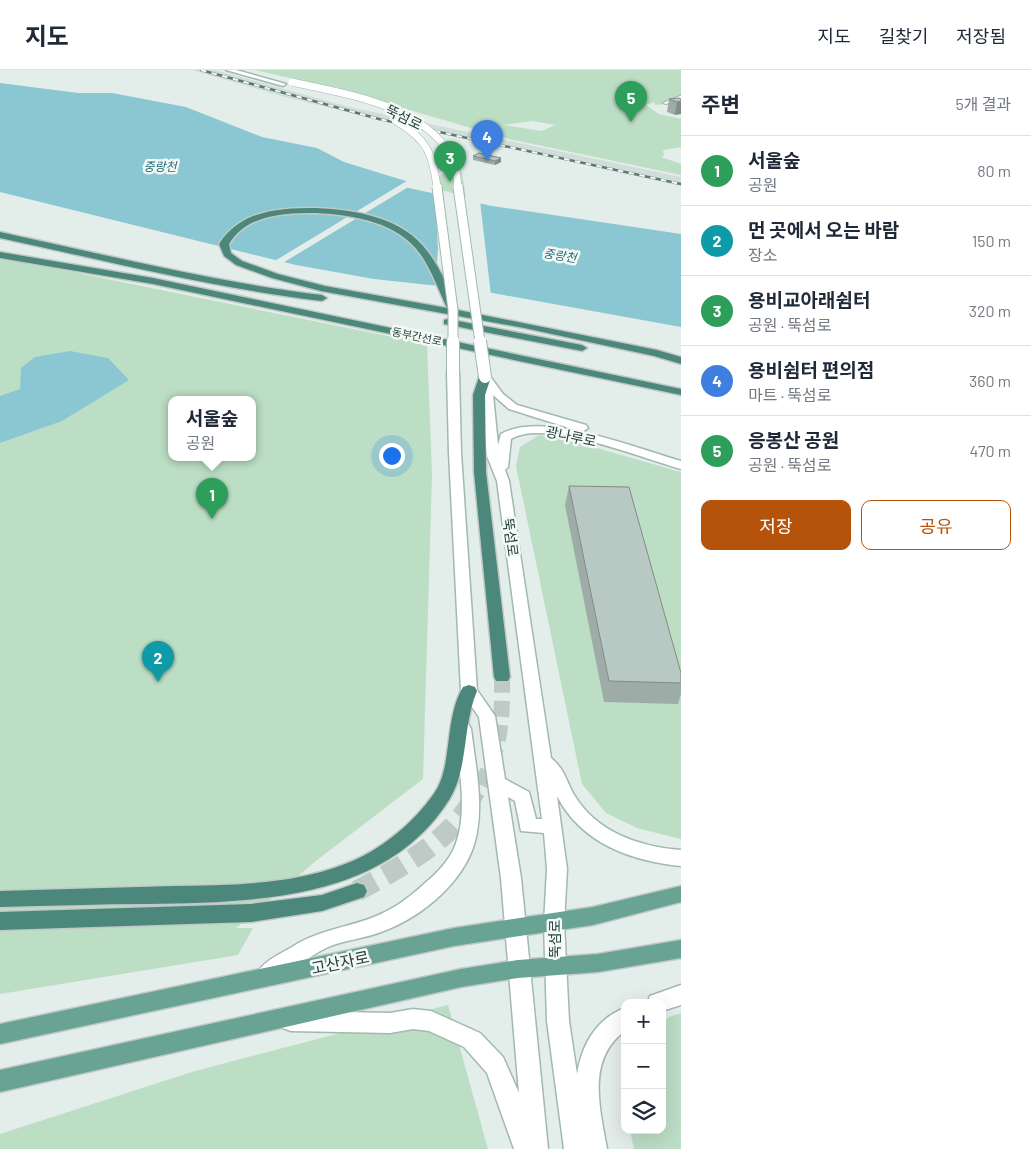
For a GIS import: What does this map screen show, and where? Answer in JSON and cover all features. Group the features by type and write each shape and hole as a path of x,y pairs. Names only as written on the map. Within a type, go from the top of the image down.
{"highway":[{"path":"453,310 429,262 417,243 395,229 368,218 326,210 276,214 242,224 225,239 224,248 227,254 239,263 275,276 324,289 533,327 657,353 681,360"},
{"path":"0,227 280,286 308,295"},
{"path":"0,235 198,278 273,292 308,295"},
{"path":"0,243 112,268 153,281"},
{"path":"0,255 153,281"},
{"name":"동부간선로","path":"153,281 681,392"},
{"name":"동부간선로","path":"308,295 681,365"},
{"path":"485,377 479,395 480,472 502,677"},
{"path":"0,899 244,893 292,888 316,883 355,868 392,848 404,838 420,824 443,793 450,773 465,698"},
{"path":"0,921 251,913 293,909 322,903 357,891"}],"main road":[{"name":"뚝섬로","path":"229,70 349,102 378,112 403,125 426,144 432,156 437,176 453,310 455,453 470,812 468,834 454,865 426,894 388,920 357,933 325,940 260,978"},
{"name":"뚝섬로","path":"244,70 390,109 421,125 445,144 455,166 485,377 493,456 503,481 552,826 557,868 554,966 558,1021 576,1149"},
{"name":"광나루로","path":"485,377 499,396 513,407 681,456"},
{"name":"광나루로","path":"503,481 502,457 505,437 517,430 539,430 576,436 681,466"},
{"path":"465,698 487,716 516,927 518,969 536,1149"},
{"path":"542,760 557,775 566,796 584,820 610,841 638,852 681,858"},
{"path":"497,782 523,797 528,826 552,826"},
{"name":"고산자로","path":"0,1034 454,937 593,916 681,894"},
{"path":"0,1081 461,978 518,969 598,963 681,949"},
{"path":"666,1000 681,995"},
{"path":"270,1020 390,1023 413,1019 431,1021 465,1036 472,1040 495,1065 505,1086 526,1149"},
{"path":"594,1149 586,1097 587,1071 592,1054 602,1036 614,1024 621,1020"}],"lane":[{"path":"665,103 681,97"}],"shaded area":[{"path":"192,70 215,70 349,107 681,177 681,186 351,113 285,97"}],"green space":[{"path":"255,70 681,70 681,109 664,104 655,105 655,102 646,105 659,114 681,119 681,147 663,150 664,156 661,157 681,164 681,175 509,139 334,88","holes":["532,121 555,125 542,131 503,125"]},
{"path":"447,171 462,173 466,197 435,188 439,176"},
{"path":"0,260 18,261 427,344 432,475 423,779 317,860 236,928 253,928 238,955 0,994"},
{"path":"539,435 572,441 681,472 681,839 637,828 606,813 582,784 516,466 520,447"},
{"path":"448,1005 488,1149 0,1149 0,1134 195,1071"},
{"path":"681,1013 681,1149 634,1149 631,1134 666,1134 666,1020"}],"water":[{"name":"중랑천","path":"0,83 78,93 112,93 186,107 262,137 317,148 344,162 409,182 404,187 492,206 681,234 681,327 476,290 374,279 296,265 0,192"},
{"path":"70,351 108,358 129,380 62,421 0,443 0,396 20,389 21,368 35,357"}],"pier":[{"path":"410,179 410,186 281,264 273,262"},
{"path":"435,191 480,201 491,295 435,288 438,249"}],"building":[{"path":"679,98 681,101 677,102 669,99"},
{"path":"479,153 501,158 495,161 473,156"},
{"path":"569,486 629,487 681,673 681,683 609,681"}],"tunnel":[{"path":"469,806 487,774 497,744 500,729 502,677"},
{"path":"357,891 434,844 460,819 470,805"}],"railway":[{"path":"201,70 379,119 681,184"}],"place":[{"name":"응봉산 공원","path":"631,122"},
{"name":"용비쉼터 편의점","path":"487,161"},
{"name":"용비교아래쉼터","path":"450,182"},
{"name":"서울숲","path":"212,519"},
{"name":"먼 곳에서 오는 바람","path":"158,682"}]}
